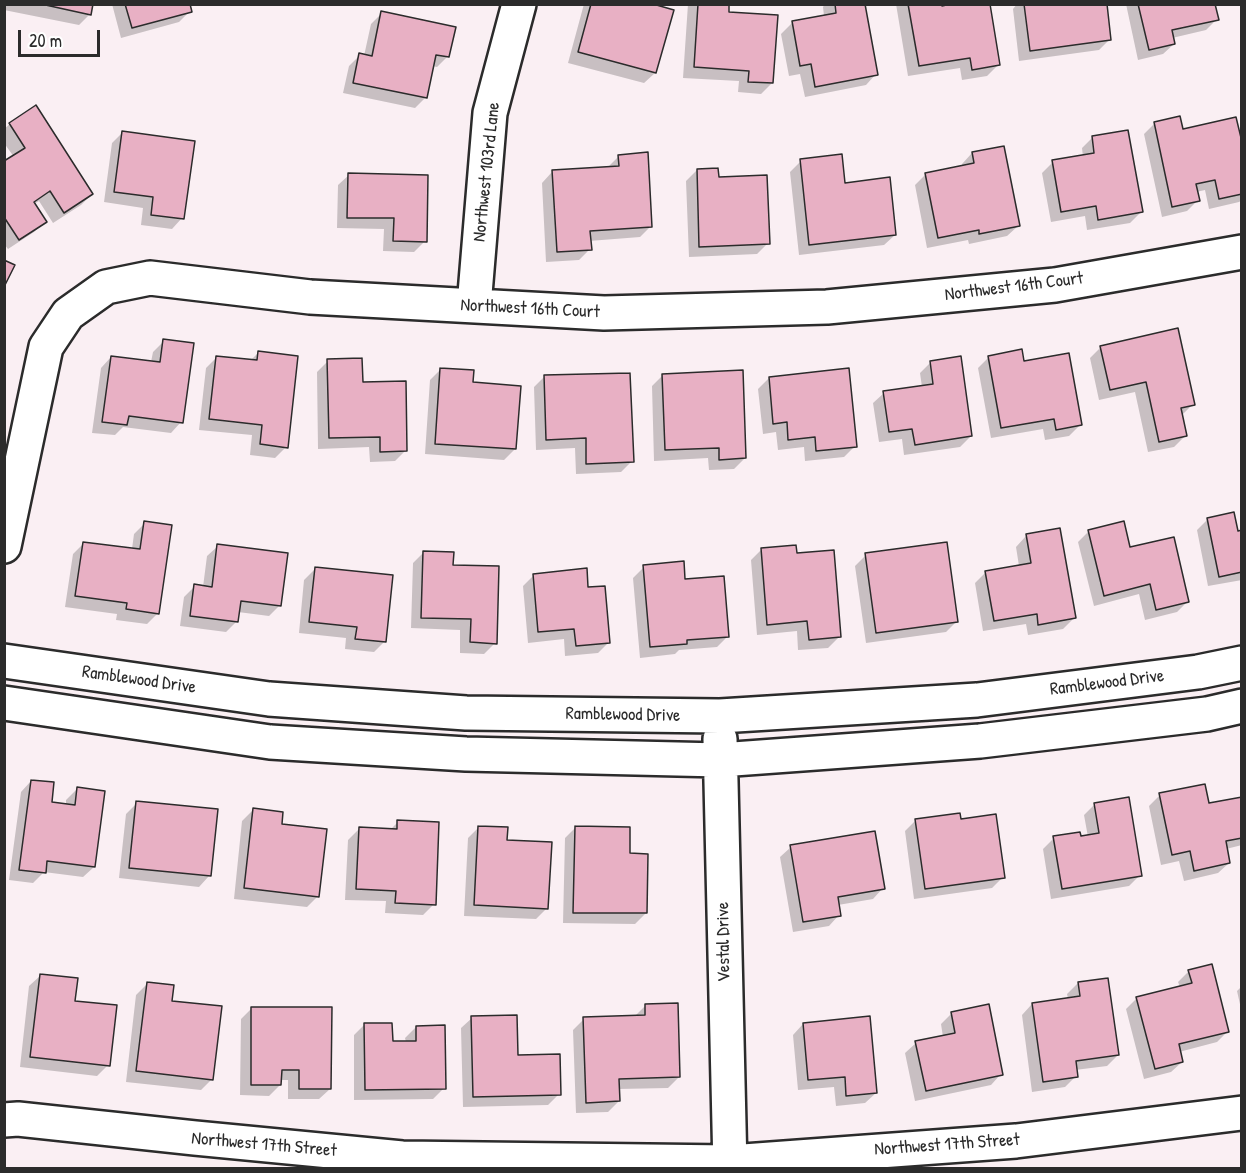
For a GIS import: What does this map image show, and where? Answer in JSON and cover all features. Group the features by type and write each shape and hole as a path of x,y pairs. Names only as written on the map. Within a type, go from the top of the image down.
{"street":[{"name":"Northwest 103rd Lane","path":"474,306 490,112 519,4"},
{"name":"Northwest 16th Court","path":"4,546 46,347 68,314 106,287 150,278 310,297 604,313 827,307 1054,285 1242,252"},
{"name":"Ramblewood Drive","path":"4,661 280,700 466,713 720,716 977,700 1198,672 1242,663"},
{"path":"4,703 270,742 466,754 720,760 980,741 1207,714 1242,706"},
{"name":"Vestal Drive","path":"720,716 730,1165"},
{"name":"Northwest 17th Street","path":"4,1120 18,1119 402,1158 730,1165 1016,1141 1242,1113"}],"building":[{"path":"41,4 93,4 91,15"},
{"path":"125,4 190,4 192,12 132,28"},
{"path":"591,4 653,4 674,10 656,73 578,52"},
{"path":"698,4 729,4 729,12 778,15 773,83 748,82 749,71 694,67"},
{"path":"835,4 865,4 878,75 815,87 811,64 800,66 792,21 836,13"},
{"path":"908,4 942,4 942,6 990,4 1000,65 972,70 970,58 919,66"},
{"path":"1024,4 1107,4 1111,40 1030,51"},
{"path":"1138,4 1215,4 1219,20 1172,30 1175,44 1149,50"},
{"path":"381,11 456,27 449,57 436,55 427,98 353,83 359,53 372,56"},
{"path":"36,105 93,194 64,213 50,191 34,202 47,222 19,240 4,217 4,161 25,148 9,123"},
{"path":"1180,116 1183,129 1236,117 1242,142 1242,194 1219,199 1215,180 1196,184 1200,201 1172,207 1154,122"},
{"path":"1128,130 1143,212 1098,220 1096,206 1061,212 1052,160 1094,153 1092,136"},
{"path":"122,131 195,141 184,219 151,215 153,197 114,192"},
{"path":"1004,146 1020,226 979,234 979,230 938,238 925,173 974,163 972,152"},
{"path":"648,152 652,227 590,231 592,250 557,252 552,170 619,166 618,155"},
{"path":"842,154 845,183 890,177 896,235 809,245 800,159"},
{"path":"718,168 719,177 767,175 770,244 699,247 697,169"},
{"path":"348,173 428,175 427,242 393,241 394,218 347,218"},
{"path":"4,260 15,265 4,287"},
{"path":"1178,328 1195,405 1181,408 1187,436 1159,442 1146,382 1110,390 1100,346"},
{"path":"163,339 194,343 183,423 129,416 127,425 102,422 111,356 160,362"},
{"path":"1022,349 1024,361 1069,353 1082,425 1056,430 1054,419 1001,428 988,356"},
{"path":"258,351 298,356 288,448 260,444 262,425 209,419 216,356 257,360"},
{"path":"961,356 972,436 915,445 912,429 889,432 883,391 933,384 930,361"},
{"path":"362,358 363,382 406,381 407,451 380,452 380,437 329,438 327,359"},
{"path":"440,368 474,370 473,382 521,386 516,449 435,444"},
{"path":"849,368 857,447 816,451 815,437 788,440 787,422 773,424 769,377"},
{"path":"743,370 746,458 719,460 719,448 665,450 662,374"},
{"path":"630,373 634,462 586,464 586,438 546,440 544,375"},
{"path":"1234,512 1238,531 1242,530 1242,572 1219,577 1207,518"},
{"path":"144,521 172,525 159,614 126,609 127,603 75,596 83,542 140,549"},
{"path":"1124,521 1130,547 1174,537 1189,602 1156,610 1150,584 1104,596 1088,530"},
{"path":"1060,528 1076,618 1038,625 1037,614 994,621 985,571 1031,563 1026,534"},
{"path":"947,542 958,622 876,633 865,553"},
{"path":"217,544 288,553 281,606 241,601 238,622 190,616 194,584 212,587"},
{"path":"796,545 797,553 834,550 841,637 809,640 807,621 767,625 761,548"},
{"path":"423,551 454,552 453,565 499,566 497,644 470,642 471,619 421,618"},
{"path":"684,561 685,579 724,576 729,637 687,640 687,644 650,647 643,565"},
{"path":"315,567 393,575 386,642 355,639 357,627 309,622"},
{"path":"587,568 588,587 605,586 610,643 576,646 574,629 538,632 533,574"},
{"path":"31,780 54,782 52,802 75,805 77,787 105,791 95,867 47,861 46,873 19,870"},
{"path":"1205,784 1209,803 1242,797 1242,838 1226,841 1230,863 1194,871 1190,851 1172,855 1159,793"},
{"path":"1129,797 1142,876 1062,889 1053,836 1080,832 1081,836 1099,833 1094,803"},
{"path":"136,801 218,809 211,876 129,868"},
{"path":"253,808 283,812 282,824 327,829 319,897 244,888"},
{"path":"960,813 961,819 996,814 1005,878 925,889 915,819"},
{"path":"397,820 439,822 436,905 395,903 396,891 356,889 359,827 397,829"},
{"path":"478,826 508,827 507,840 552,842 548,909 474,905"},
{"path":"575,826 630,827 630,853 648,854 647,913 573,913"},
{"path":"875,831 885,889 838,897 841,916 803,922 790,845"},
{"path":"1212,964 1229,1032 1179,1044 1183,1062 1155,1069 1136,997 1192,983 1188,970"},
{"path":"40,974 78,978 75,1001 117,1005 110,1066 30,1057"},
{"path":"1108,978 1119,1055 1076,1061 1078,1077 1043,1082 1032,1003 1080,996 1078,982"},
{"path":"147,982 174,985 172,1001 222,1006 213,1080 136,1071"},
{"path":"678,1003 680,1077 619,1079 620,1101 586,1103 583,1017 645,1015 645,1004"},
{"path":"989,1004 1003,1075 926,1091 915,1041 955,1033 951,1012"},
{"path":"251,1007 332,1007 331,1089 299,1089 299,1070 282,1070 281,1085 251,1085"},
{"path":"517,1015 518,1055 560,1054 561,1095 473,1097 471,1016"},
{"path":"870,1016 877,1093 846,1096 845,1077 808,1080 803,1023"},
{"path":"364,1023 392,1023 393,1041 416,1041 416,1026 445,1025 446,1089 365,1090"}]}
